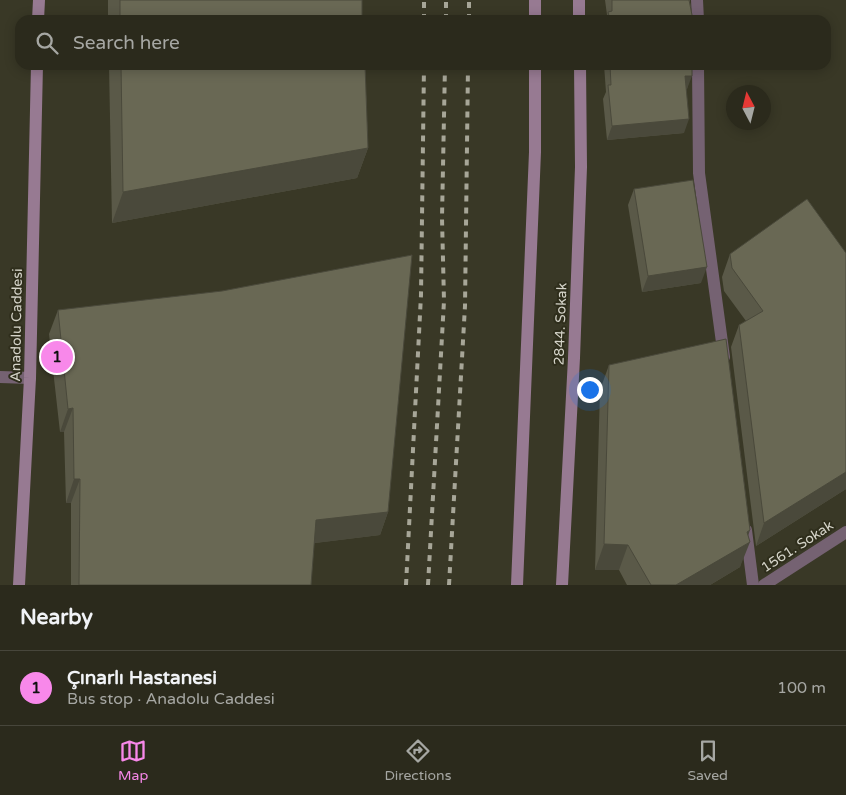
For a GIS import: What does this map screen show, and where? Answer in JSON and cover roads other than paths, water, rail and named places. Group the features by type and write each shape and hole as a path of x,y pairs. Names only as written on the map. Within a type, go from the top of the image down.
{"main road":[{"path":"38,15 39,0"},
{"path":"534,0 535,15"},
{"path":"579,0 579,15"},
{"name":"Anadolu Caddesi","path":"19,585 30,378 37,70"},
{"path":"517,585 535,152 535,70"},
{"name":"2844. Sokak","path":"562,585 574,358 581,166 580,70"}],"street":[{"path":"698,0 698,15"},
{"path":"698,70 699,173 726,370"},
{"path":"0,378 30,378"},
{"path":"744,517 753,585"},
{"name":"1561. Sokak","path":"764,585 846,532"}],"railway":[{"path":"424,0 424,15"},
{"path":"446,0 446,15"},
{"path":"469,0 469,15"},
{"path":"406,585 421,295 424,70"},
{"path":"428,585 444,301 442,218 445,70"},
{"path":"449,585 465,306 468,70"}],"place":[{"name":"Çınarlı Hastanesi","path":"57,357"}]}
